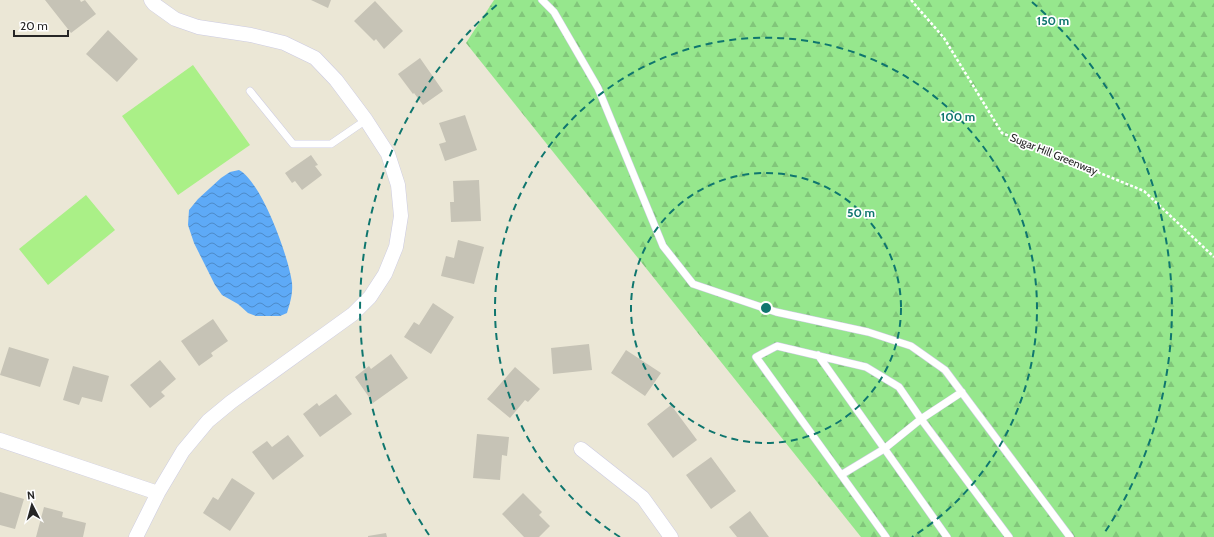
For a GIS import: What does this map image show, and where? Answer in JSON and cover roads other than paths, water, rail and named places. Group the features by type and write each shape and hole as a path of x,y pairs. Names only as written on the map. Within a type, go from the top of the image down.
{"street":[{"path":"136,537 158,493 183,451 208,421 231,402 353,314 370,297 385,274 396,247 401,216 398,185 388,154 366,120 336,80 315,58 284,43 251,35 198,27 175,19 154,4 151,0"},
{"path":"0,440 158,493"},
{"path":"581,449 644,498 671,537"}],"lane":[{"path":"542,0 554,12 598,88 663,246 693,284 776,312 868,332 911,346 945,370 1070,537"},
{"path":"250,91 293,144 331,144 366,120"},
{"path":"886,537 756,357 777,346 866,367 899,387 1009,537"},
{"path":"818,356 947,537"},
{"path":"841,475 884,449 921,419 962,392"}],"water":[{"path":"239,170 248,177 257,189 273,222 286,256 290,271 292,291 287,313 280,316 256,316 248,313 238,304 222,295 215,285 194,243 188,225 189,210 198,199 221,178 230,172"}]}
